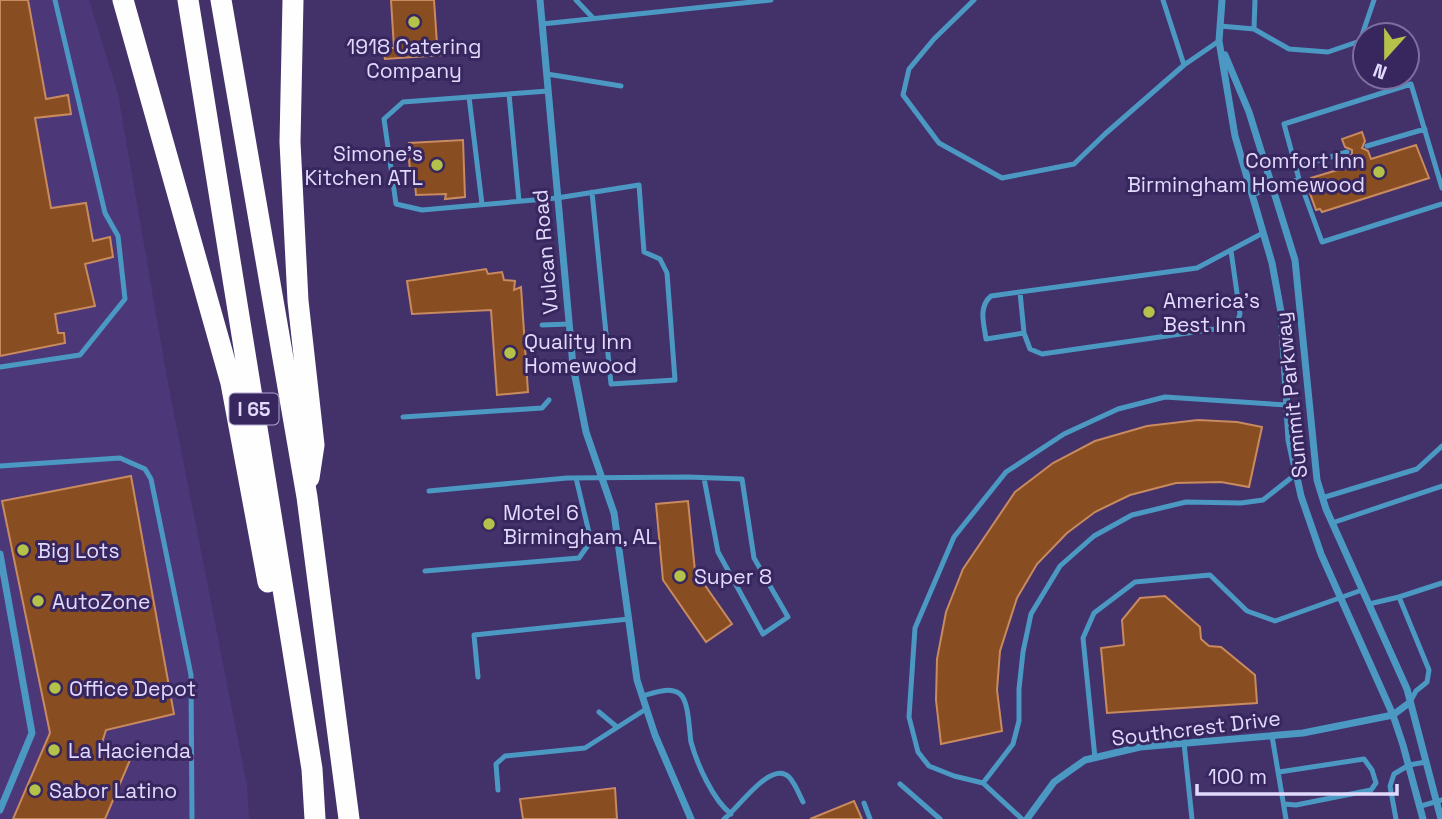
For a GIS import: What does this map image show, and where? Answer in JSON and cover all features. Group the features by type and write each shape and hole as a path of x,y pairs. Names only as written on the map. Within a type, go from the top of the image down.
{"highway":[{"path":"123,0 231,383 289,698 312,769"},
{"name":"I 65","path":"188,0 312,769 315,819"},
{"name":"I 65","path":"221,0 307,498 349,819"},
{"path":"293,0 290,142 299,301 314,445 307,498"}],"street":[{"name":"Vulcan Road","path":"540,0 573,366 586,432 614,513 637,680 655,735 691,819"},
{"name":"Summit Parkway","path":"1222,0 1219,41 1235,136 1272,264 1281,312 1289,440 1301,496 1321,554 1393,715 1423,819"},
{"name":"Summit Parkway","path":"1219,41 1249,112 1295,260 1317,480 1322,498 1407,689 1426,762 1440,801 1441,819"},
{"path":"0,554 32,733 0,810"},
{"path":"1393,715 1409,703"},
{"name":"Southcrest Drive","path":"1025,819 1054,782 1085,760 1140,747 1303,733 1393,715"}],"lane":[{"path":"0,367 80,355 125,299 118,236 105,213 55,0"},
{"path":"576,0 593,18"},
{"path":"542,24 771,0"},
{"path":"974,0 934,39 909,69 903,95 939,143 1002,178 1074,164 1184,65 1219,41"},
{"path":"1163,0 1184,65"},
{"path":"1254,29 1255,0"},
{"path":"1220,26 1254,29 1289,49 1328,52 1360,41 1374,0"},
{"path":"547,74 621,86"},
{"path":"1442,188 1411,84 1284,124 1299,179 1322,242 1442,204"},
{"path":"548,91 403,102 384,119 396,204 422,210 557,198 592,192 639,185 644,252 660,259 667,273 675,380 611,384 592,192"},
{"path":"509,94 519,201"},
{"path":"469,97 482,204"},
{"path":"1367,146 1424,129"},
{"path":"1297,167 1347,152"},
{"path":"1252,195 1299,179"},
{"path":"1024,333 986,339 982,309 984,301 990,296 1197,268 1263,233"},
{"path":"1020,292 1024,333 1030,349 1042,354 1236,326 1240,314 1231,251"},
{"path":"542,325 569,324"},
{"path":"1025,819 983,783 929,766 918,752 909,717 915,628 954,537 1006,472 1064,434 1118,409 1165,397 1287,405"},
{"path":"403,417 542,408 549,400"},
{"path":"1322,498 1416,469 1442,446"},
{"path":"0,466 120,457 145,469 151,480 191,675 192,819"},
{"path":"983,783 1013,744 1019,721 1018,689 1031,614 1060,566 1094,536 1132,515 1186,502 1241,503 1263,500 1296,474"},
{"path":"429,491 576,478 704,478 743,479 754,558 788,617 763,634 718,552 704,478"},
{"path":"425,571 579,558 591,541 576,478"},
{"path":"1332,523 1442,486"},
{"path":"1095,758 1083,638 1094,612 1135,582 1210,575 1247,611 1275,621 1362,590"},
{"path":"1369,604 1442,583"},
{"path":"1399,597 1429,670 1427,682 1416,691 1409,703"},
{"path":"478,677 474,635 629,619"},
{"path":"642,696 660,690 681,695 686,705 692,746 720,806 731,814"},
{"path":"498,790 496,764 505,757 585,748 646,709"},
{"path":"599,712 617,727"},
{"path":"1272,736 1286,819"},
{"path":"1184,743 1192,819"},
{"path":"1279,772 1364,759 1372,770 1376,783 1371,790 1364,792 1296,805 1284,804"},
{"path":"1396,819 1391,786 1394,774 1409,765 1426,762"},
{"path":"724,819 757,785 775,774 782,773 789,777 803,802"},
{"path":"900,784 940,819"},
{"path":"1421,806 1440,801"},
{"path":"864,803 870,819"}],"shaded area":[{"path":"0,0 89,0 118,94 167,378 247,786 249,819 0,819"}],"building":[{"path":"0,0 28,0 46,99 68,95 71,114 35,118 51,208 86,203 93,241 110,237 113,257 85,264 95,306 55,314 58,333 64,333 65,343 0,356"},
{"name":"1918 Catering Company","path":"391,0 434,0 437,44 443,44 443,55 385,59 382,48 394,48"},
{"name":"Comfort Inn Birmingham Homewood","path":"1362,132 1365,141 1362,148 1368,151 1371,159 1416,145 1429,178 1322,212 1320,209 1316,210 1307,185 1313,183 1311,178 1351,166 1348,157 1352,150 1345,147 1342,139"},
{"name":"Simone's Kitchen ATL","path":"463,140 465,197 445,199 446,194 416,195 414,171 410,171 409,159 413,159 409,143"},
{"name":"Quality Inn Homewood","path":"486,269 488,274 502,272 504,280 515,281 514,290 521,287 528,392 497,395 491,310 412,314 407,281"},
{"path":"1198,420 1237,422 1262,427 1249,487 1221,482 1176,483 1130,495 1095,512 1067,533 1037,564 1017,598 1000,651 997,690 1002,731 941,744 936,700 937,659 946,612 963,569 1015,492 1053,463 1095,441 1147,426"},
{"path":"131,476 174,714 106,730 101,746 130,760 105,819 13,819 50,733 2,501"},
{"name":"Super 8","path":"688,501 695,571 732,624 706,642 663,580 656,504"},
{"path":"1165,596 1200,627 1201,639 1209,646 1221,647 1255,675 1257,703 1107,713 1101,648 1124,645 1122,620 1140,598"},
{"path":"615,788 617,819 523,819 520,799"},
{"path":"854,801 862,819 810,819"}],"place":[{"name":"1918 Catering Company","path":"414,22"},
{"name":"Simone's Kitchen ATL","path":"437,165"},
{"name":"Comfort Inn Birmingham Homewood","path":"1379,172"},
{"name":"America's Best Inn","path":"1149,312"},
{"name":"Quality Inn Homewood","path":"510,353"},
{"name":"Motel 6 Birmingham, AL","path":"489,524"},
{"name":"Big Lots","path":"23,550"},
{"name":"Super 8","path":"680,576"},
{"name":"AutoZone","path":"38,601"},
{"name":"Office Depot","path":"55,688"},
{"name":"La Hacienda","path":"54,750"},
{"name":"Sabor Latino","path":"35,790"}]}
